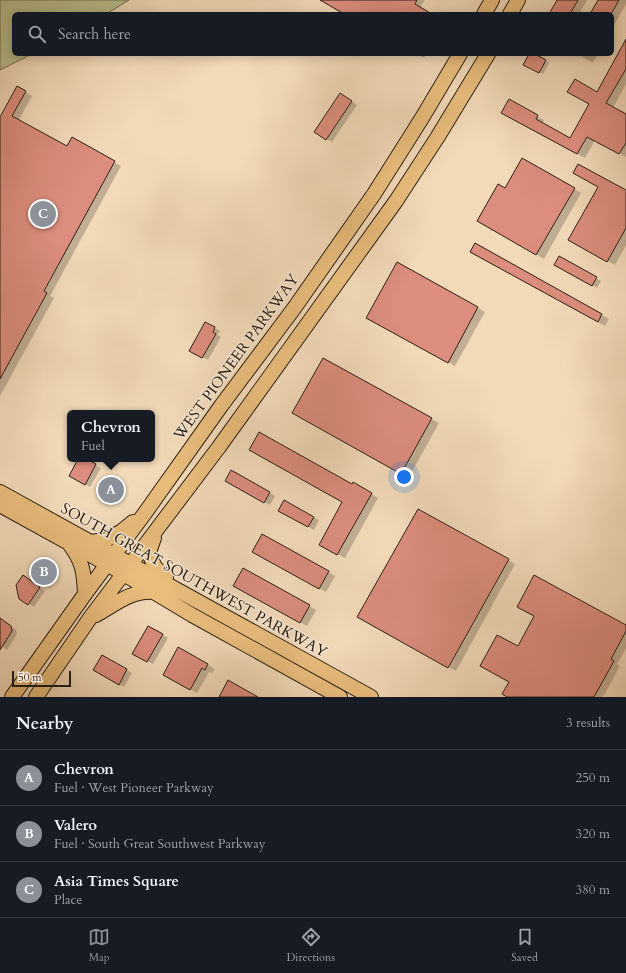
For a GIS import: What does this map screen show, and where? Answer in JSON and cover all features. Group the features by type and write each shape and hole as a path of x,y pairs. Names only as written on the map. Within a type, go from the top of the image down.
{"main road":[{"path":"485,12 492,0"},
{"path":"511,12 518,0"},
{"name":"WEST PIONEER PARKWAY","path":"12,697 221,406 295,307 362,212 422,118 459,56"},
{"path":"36,697 90,618 219,447 396,201 437,138 487,56"},
{"path":"295,307 312,319"},
{"name":"SOUTH GREAT SOUTHWEST PARKWAY","path":"0,492 90,542 110,560"},
{"name":"SOUTH GREAT SOUTHWEST PARKWAY","path":"0,505 68,544 110,560 127,569 188,595 371,697"},
{"path":"90,542 106,540 122,531 145,513"},
{"path":"158,527 149,552 153,565 158,572 188,595"},
{"path":"68,544 78,556 84,575 85,594"},
{"name":"SOUTH GREAT SOUTHWEST PARKWAY","path":"127,569 154,592 192,615 340,697"},
{"path":"90,618 134,594 147,591 154,592"}],"green space":[{"path":"0,0 129,0 109,12 12,12 12,56 28,56 0,70"}],"building":[{"path":"320,0 417,0 415,4 429,12 341,12"},
{"path":"557,0 578,0 571,12 550,12"},
{"path":"598,0 619,0 612,12 591,12"},
{"path":"626,39 626,69 606,103 626,114 626,143 619,154 587,137 577,154 501,113 509,99 538,115 536,119 570,138 589,104 567,92 575,79 597,92"},
{"path":"528,56 539,56 546,60 539,73 523,65"},
{"path":"17,86 26,91 12,116 67,146 72,137 115,161 44,291 47,293 0,379 0,117"},
{"path":"340,93 352,101 326,140 314,132"},
{"path":"522,158 575,188 536,255 477,221 498,184 505,188"},
{"path":"578,164 626,190 626,228 607,262 568,240 598,187 573,173"},
{"path":"475,243 602,314 598,322 470,252"},
{"path":"559,256 597,277 592,286 554,265"},
{"path":"397,262 478,307 448,363 366,318"},
{"path":"205,322 215,327 213,332 216,334 202,358 189,351"},
{"path":"323,358 432,418 401,474 292,413"},
{"path":"259,432 352,484 353,482 372,493 337,555 319,545 342,502 249,450"},
{"path":"76,462 92,462 96,464 85,485 69,476"},
{"path":"231,470 270,492 264,503 225,481"},
{"path":"284,500 314,517 308,527 278,511"},
{"path":"418,509 509,559 448,668 357,617"},
{"path":"262,534 329,571 319,589 252,552"},
{"path":"243,568 310,605 300,623 233,586"},
{"path":"23,575 40,587 28,605 19,599 16,585"},
{"path":"534,575 626,625 626,631 611,659 614,661 594,697 507,697 502,694 509,682 480,666 497,635 518,646 534,616 517,607"},
{"path":"0,618 11,626 12,631 0,650"},
{"path":"148,626 163,634 147,662 132,654"},
{"path":"178,647 208,664 205,670 202,668 190,690 163,675"},
{"path":"102,655 127,669 119,685 93,670"},
{"path":"228,680 258,697 219,697"}],"place":[{"name":"Asia Times Square","path":"43,214"},
{"name":"Chevron","path":"111,490"},
{"name":"Valero","path":"44,572"}]}
